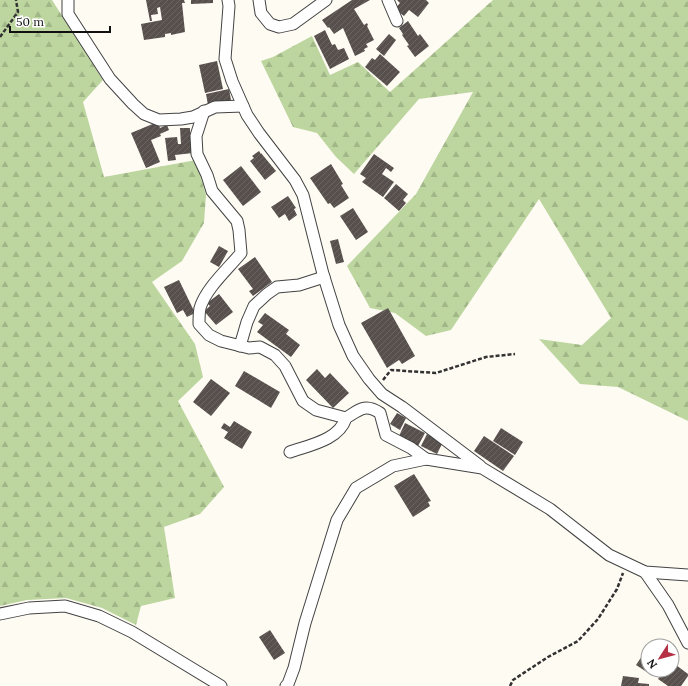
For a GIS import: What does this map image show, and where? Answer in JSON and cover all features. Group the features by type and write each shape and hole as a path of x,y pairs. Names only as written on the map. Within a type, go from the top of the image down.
{"street":[{"path":"68,0 68,14 110,79 144,114 159,120 181,119 193,117 215,107 243,106"},
{"path":"228,0 229,6 225,59 232,81 243,106 259,133 295,180 303,195 324,277 339,325 353,356 376,388 482,468 550,509 609,555 644,572 688,575"},
{"path":"259,0 261,13 270,24 279,27 293,24 326,0"},
{"path":"388,0 397,21"},
{"path":"204,111 196,136 197,154 207,175 212,191 237,221 241,253 224,271 209,291 200,308 199,324 209,334 221,341 249,348 260,347 275,355 285,366 303,401 316,410 346,418"},
{"path":"240,346 247,322 254,306 267,294 277,287 298,286 324,277"},
{"path":"290,452 330,438 344,426 346,418 364,407 373,408 380,413 386,435 411,448 426,459"},
{"path":"286,686 294,668 304,623 337,520 356,488 393,466 426,459 482,468"},
{"path":"644,572 668,605 688,643"},
{"path":"0,614 28,608 65,606 99,616 132,632 221,686"}],"path":[{"path":"0,37 18,12 16,0"},
{"path":"376,388 391,370 436,373 486,357 515,354"},
{"path":"510,686 513,680 548,657 578,641 598,619 617,588 627,564"}],"green space":[{"path":"0,0 52,0 103,80 83,102 104,177 196,160 206,195 204,223 182,261 152,282 195,344 203,377 178,401 224,487 200,514 164,527 175,598 141,606 136,625 102,608 66,598 27,600 0,606"},
{"path":"493,0 688,0 688,421 618,387 580,384 539,339 582,345 611,318 539,199 451,330 426,336 395,313 370,308 347,266 416,194 473,92 419,99 354,174 336,157 317,133 293,127 261,61 273,57 312,36 330,75 358,62 390,92"}],"building":[{"path":"146,0 184,0 185,3 182,3 185,32 171,35 171,33 165,34 165,37 144,40 141,24 162,20 160,7 157,8 158,14 151,15 152,21 150,21"},
{"path":"191,0 213,0 213,3 191,4"},
{"path":"352,0 370,0 354,9 364,25 367,23 374,40 366,44 368,47 364,49 365,51 355,56 343,28 334,34 322,20"},
{"path":"397,0 426,0 429,3 418,17 409,10 404,16 395,9 400,3"},
{"path":"408,21 418,36 420,34 429,46 415,57 407,46 409,45 399,28"},
{"path":"325,30 332,45 335,44 338,50 344,48 349,59 330,69 314,36"},
{"path":"389,34 396,40 384,56 376,49"},
{"path":"380,54 400,72 387,86 365,67 372,58 375,60"},
{"path":"217,61 223,89 205,93 199,65"},
{"path":"229,89 231,100 208,105 206,94"},
{"path":"158,123 160,128 167,125 169,130 160,134 161,136 151,140 160,162 146,168 131,133"},
{"path":"180,128 190,128 190,133 192,132 193,153 175,155 176,160 168,161 165,138 177,137 178,144 181,144"},
{"path":"259,151 276,171 265,180 250,161 254,158 252,156"},
{"path":"374,154 394,168 391,172 386,168 382,174 394,182 383,197 362,182 366,178 360,174"},
{"path":"331,164 343,184 341,185 349,198 334,208 330,203 328,204 310,178"},
{"path":"241,166 261,192 243,206 223,180"},
{"path":"396,184 408,194 403,200 406,203 399,211 384,198"},
{"path":"288,196 296,208 294,209 297,215 289,221 285,214 279,218 271,207"},
{"path":"353,208 368,232 356,240 340,216"},
{"path":"338,239 344,262 336,264 330,241"},
{"path":"219,246 228,251 219,267 210,262"},
{"path":"255,257 272,282 253,296 249,291 253,289 238,269"},
{"path":"179,280 195,313 187,317 183,310 177,313 164,287"},
{"path":"219,294 233,312 216,325 204,311 210,306 207,303"},
{"path":"388,308 415,356 402,364 399,360 387,368 361,323"},
{"path":"265,313 289,330 286,334 300,345 291,357 257,332 263,325 258,322"},
{"path":"317,369 325,378 330,373 349,393 333,408 306,380"},
{"path":"244,371 280,392 271,408 235,386"},
{"path":"211,379 230,393 211,416 193,402"},
{"path":"397,413 406,418 400,430 390,424"},
{"path":"234,421 252,432 242,449 224,438 228,432 221,428 224,423 230,427"},
{"path":"405,423 425,433 418,446 399,436"},
{"path":"501,428 523,442 515,455 493,441"},
{"path":"427,434 443,442 437,454 421,446"},
{"path":"484,436 514,456 503,471 474,451"},
{"path":"414,474 431,501 428,502 430,506 413,517 394,486"},
{"path":"270,630 285,653 274,660 259,637"},
{"path":"640,659 640,668 636,665"},
{"path":"680,668 688,674 681,686 668,686 658,679 680,678"},
{"path":"623,676 639,678 638,683 649,684 649,686 621,686"}]}
